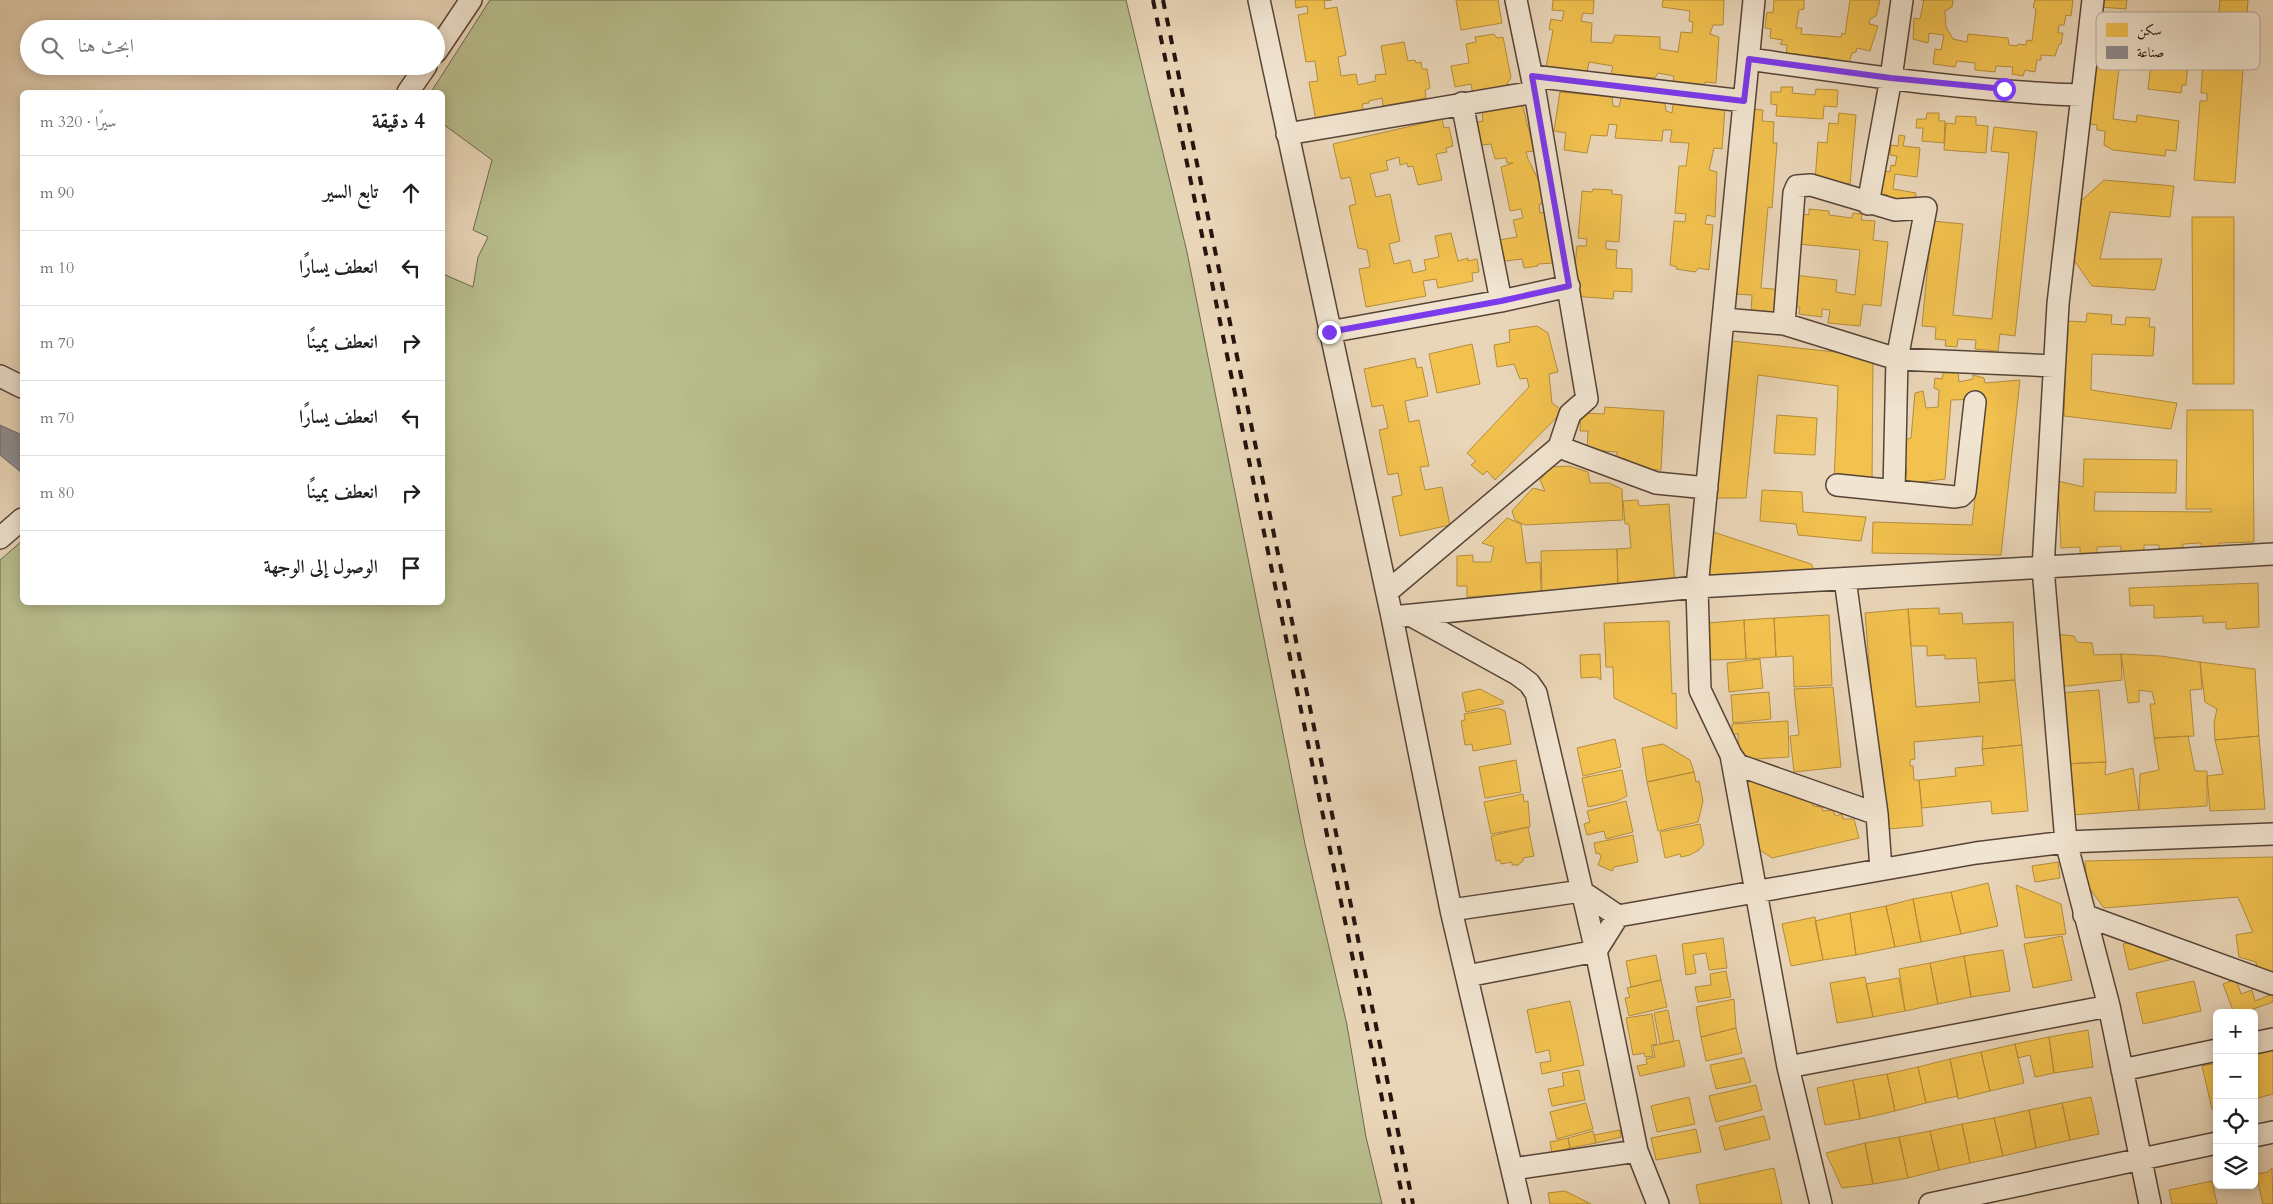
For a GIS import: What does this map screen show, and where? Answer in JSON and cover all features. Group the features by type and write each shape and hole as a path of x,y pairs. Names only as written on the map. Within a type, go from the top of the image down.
{"street":[{"path":"445,39 471,0"},
{"path":"1259,0 1386,592 1402,616 1451,910 1520,1204"},
{"path":"1386,592 1559,447 1570,414 1587,399 1534,84 1516,0"},
{"path":"1754,0 1697,587 1700,690 1731,755 1738,765 1877,814"},
{"path":"1868,204 1891,78 1902,0"},
{"path":"2093,0 2058,304 2043,568 2066,842 2109,1006 2150,1204"},
{"path":"1749,59 1891,78 2082,95"},
{"path":"409,90 420,75"},
{"path":"1287,134 1462,103 1534,84 1744,101"},
{"path":"1462,103 1501,301"},
{"path":"1784,324 1794,193 1797,186 1811,185 1868,204 1899,211 1926,208 1897,359 1894,491"},
{"path":"1329,332 1501,301 1569,286"},
{"path":"1723,320 1784,324 1897,359 2054,366"},
{"path":"0,376 20,386"},
{"path":"1838,485 1956,497 1964,494 1974,402"},
{"path":"1559,447 1656,483 1707,488"},
{"path":"0,538 20,521"},
{"path":"1402,616 1697,587 2273,554"},
{"path":"1845,579 1877,814 1881,870"},
{"path":"1402,616 1517,674 1529,683 1536,693 1596,952 1637,1150 1658,1204"},
{"path":"1731,755 1754,892 1788,1067 1821,1204"},
{"path":"1451,910 1582,891 1618,916 1976,853 2066,842 2273,834"},
{"path":"2084,915 2273,984"},
{"path":"1467,976 1596,952 1618,916"},
{"path":"1788,1067 2109,1006"},
{"path":"2258,1041 2273,1039"},
{"path":"2122,1070 2213,1051"},
{"path":"2258,1135 2273,1132"},
{"path":"1930,1204 1980,1198 2140,1158 2213,1144"},
{"path":"1512,1169 1637,1150"}],"green space":[{"path":"490,0 1126,0 1187,252 1305,844 1347,1025 1366,1137 1382,1204 0,1204 0,560 20,543 20,605 445,605 445,275 473,287 478,257 488,237 473,230 492,160 445,125 445,90 432,90 442,75 445,75 445,70"}],"building: سكن":[{"path":"1295,0 1332,0 1324,1 1325,9 1337,7 1346,55 1338,57 1341,76 1356,74 1358,85 1376,81 1375,75 1386,74 1381,46 1404,42 1408,61 1415,60 1416,63 1421,62 1422,69 1427,69 1430,88 1425,90 1426,98 1383,106 1382,98 1362,104 1364,112 1316,121 1309,82 1318,81 1315,61 1306,62 1298,15 1308,13 1307,6 1296,8"},
{"path":"1456,0 1498,0 1502,23 1461,30"},
{"path":"1553,0 1594,0 1593,14 1583,13 1581,21 1592,23 1591,42 1612,43 1615,35 1660,37 1660,49 1678,52 1681,32 1692,33 1693,22 1689,21 1690,11 1662,7 1663,0 1724,0 1723,25 1713,25 1710,34 1719,37 1716,83 1705,82 1703,86 1673,83 1674,76 1658,73 1655,78 1611,74 1613,66 1589,62 1587,72 1546,67 1553,30 1549,29 1551,19 1562,21 1564,11 1552,10"},
{"path":"1774,0 1804,0 1804,9 1799,10 1796,28 1802,28 1801,34 1841,37 1842,33 1845,34 1850,0 1880,0 1876,16 1870,19 1869,24 1878,26 1870,51 1857,48 1856,52 1852,53 1849,63 1826,66 1829,58 1808,56 1807,65 1786,60 1787,45 1780,44 1783,40 1770,38 1771,29 1765,28 1767,12 1773,13"},
{"path":"1924,0 1953,0 1952,7 1945,11 1946,27 1953,39 1967,42 1968,34 2008,38 2009,45 2017,46 2018,44 2026,45 2027,40 2032,41 2036,9 2033,7 2035,0 2073,0 2071,16 2066,15 2064,25 2059,25 2058,33 2063,33 2061,44 2059,44 2055,56 2041,55 2041,60 2037,60 2035,72 2025,70 2023,76 2012,74 2013,67 1996,66 1995,72 1975,70 1975,63 1957,61 1955,67 1933,64 1935,49 1941,50 1944,35 1929,33 1928,43 1913,39 1914,18 1920,19"},
{"path":"2101,0 2127,0 2126,9 2100,7"},
{"path":"2220,0 2248,0 2247,12 2219,12"},
{"path":"1494,34 1497,38 1503,37 1511,77 1504,90 1473,95 1471,84 1455,87 1451,66 1469,63 1466,44 1476,42 1475,37"},
{"path":"2096,47 2096,70 2119,70 2113,119 2136,122 2137,115 2179,121 2176,151 2166,150 2165,156 2113,150 2104,145 2105,131 2097,130 2097,125 2081,123"},
{"path":"2150,70 2187,70 2186,85 2182,85 2181,93 2148,89"},
{"path":"2202,70 2243,70 2235,183 2194,180 2200,101 2207,101 2207,93 2201,93"},
{"path":"1781,87 1793,87 1792,93 1815,95 1816,89 1838,90 1837,107 1824,106 1823,119 1776,116 1777,105 1771,104 1771,92 1781,92"},
{"path":"1560,92 1612,97 1613,106 1619,107 1621,98 1665,103 1666,111 1672,113 1673,104 1725,108 1722,149 1714,148 1709,170 1717,172 1715,217 1707,215 1705,224 1713,225 1709,270 1699,268 1695,272 1676,269 1677,267 1670,265 1674,221 1685,222 1686,214 1675,213 1679,166 1686,166 1689,143 1670,142 1672,130 1663,130 1662,141 1615,138 1617,125 1609,124 1607,136 1591,135 1587,153 1564,150 1566,133 1554,131"},
{"path":"1522,103 1534,151 1526,152 1550,203 1539,204 1540,213 1550,211 1554,263 1538,264 1538,266 1524,268 1522,259 1505,261 1499,240 1517,237 1513,220 1523,218 1521,209 1510,211 1501,167 1513,163 1507,163 1506,158 1495,159 1491,144 1473,146 1468,124 1483,121 1482,110"},
{"path":"1750,109 1763,110 1762,121 1774,122 1773,143 1777,143 1772,208 1768,207 1761,288 1784,290 1782,315 1751,313 1752,295 1732,294"},
{"path":"1839,113 1856,115 1850,184 1815,181 1818,142 1827,143 1829,123 1838,124"},
{"path":"1927,113 1939,113 1939,121 1945,121 1944,143 1922,141 1923,128 1916,128 1917,119 1926,119"},
{"path":"1956,116 1976,117 1976,125 1988,126 1986,153 1944,150 1946,123 1955,124"},
{"path":"1442,119 1444,128 1449,127 1453,146 1446,148 1447,152 1436,154 1442,180 1418,185 1413,166 1408,167 1407,163 1400,165 1399,157 1386,161 1388,170 1370,174 1376,197 1390,194 1400,241 1389,244 1394,264 1410,260 1413,273 1426,270 1424,260 1439,257 1435,236 1451,233 1458,261 1468,258 1468,261 1477,259 1479,272 1472,273 1473,281 1438,288 1436,279 1423,281 1426,296 1366,307 1359,269 1370,267 1367,250 1358,248 1349,206 1356,204 1350,177 1341,179 1333,144"},
{"path":"1994,127 2037,132 2015,336 2000,334 1998,351 1975,349 1976,340 1958,339 1957,347 1945,346 1946,340 1935,339 1936,327 1922,326 1932,221 1963,224 1953,315 1992,319 2009,153 1991,151"},
{"path":"1899,135 1905,136 1903,146 1920,148 1918,169 1917,177 1895,174 1893,189 1916,193 1915,206 1887,202 1888,195 1877,193 1880,170 1890,172 1891,165 1895,166 1897,156 1890,155 1891,145 1898,146"},
{"path":"2104,180 2174,186 2170,217 2110,212 2100,259 2162,259 2155,290 2092,286 2074,260 2081,201"},
{"path":"1593,189 1612,190 1612,194 1622,195 1619,242 1606,241 1606,249 1617,250 1616,268 1632,269 1632,292 1614,291 1613,299 1572,296 1577,246 1586,246 1587,239 1578,238 1582,191 1592,192"},
{"path":"1809,209 1829,211 1829,215 1852,218 1853,213 1862,214 1861,220 1875,221 1873,240 1888,242 1881,306 1863,304 1860,326 1828,323 1830,310 1822,309 1822,317 1799,314 1800,307 1791,306 1794,275 1837,280 1836,292 1855,295 1860,250 1798,244 1801,214 1809,215"},
{"path":"2192,217 2234,217 2234,384 2193,384"},
{"path":"2087,313 2112,315 2111,324 2125,325 2126,317 2150,318 2149,327 2155,327 2153,356 2092,354 2091,390 2177,403 2171,429 2064,416 2067,321 2086,322"},
{"path":"1537,326 1548,333 1558,372 1549,374 1552,403 1563,411 1495,480 1487,471 1483,475 1471,465 1476,461 1467,453 1529,387 1527,378 1520,379 1514,364 1497,367 1494,345 1510,342 1509,330"},
{"path":"1732,341 1873,356 1872,485 1834,482 1838,386 1758,375 1746,498 1713,498"},
{"path":"1472,344 1480,384 1437,393 1429,354"},
{"path":"1415,358 1417,368 1422,367 1428,396 1405,401 1409,422 1419,420 1429,466 1420,467 1425,490 1442,487 1450,525 1400,536 1392,497 1402,495 1398,473 1388,475 1379,430 1388,428 1383,405 1372,407 1364,369"},
{"path":"1958,372 1959,382 1973,379 1973,375 1984,378 1985,383 2020,380 2001,555 1872,553 1873,522 1972,525 1986,399 1951,400 1945,479 1905,484 1907,468 1903,467 1904,440 1911,438 1915,393 1923,391 1926,408 1938,407 1939,390 1934,388 1935,378 1942,379 1943,373"},
{"path":"1605,407 1664,411 1661,470 1625,468 1626,459 1617,458 1617,452 1587,450 1588,431 1580,431 1581,413 1604,414"},
{"path":"2187,410 2253,410 2254,542 2219,543 2219,549 2202,550 2201,543 2183,544 2183,553 2159,554 2159,545 2144,545 2144,553 2121,554 2121,546 2097,547 2097,557 2080,558 2080,547 2061,548 2058,481 2083,487 2084,459 2177,460 2176,493 2095,492 2094,511 2211,512 2211,509 2186,509"},
{"path":"1777,415 1817,418 1815,455 1774,453"},
{"path":"1569,466 1588,472 1590,483 1609,483 1622,489 1623,520 1525,525 1515,520 1512,511 1533,488 1545,491 1540,480 1551,467"},
{"path":"1762,490 1802,492 1803,512 1866,517 1861,541 1798,535 1796,524 1760,521"},
{"path":"1638,500 1639,506 1669,504 1675,586 1618,589 1617,549 1631,548 1629,524 1625,524 1623,501"},
{"path":"1507,518 1521,524 1526,563 1540,562 1541,592 1467,597 1467,586 1457,586 1457,556 1473,555 1473,562 1491,562 1494,547 1482,543"},
{"path":"1707,530 1811,564 1816,573 1708,582"},
{"path":"1617,549 1618,589 1542,591 1541,551"},
{"path":"2258,583 2259,627 2226,629 2226,622 2203,623 2203,616 2154,618 2154,605 2130,606 2129,588"},
{"path":"1939,608 1939,614 1962,613 1963,624 2013,622 2015,680 1978,683 1976,658 1945,659 1945,655 1927,656 1927,646 1911,646 1908,609"},
{"path":"1908,609 1916,707 1980,702 1978,683 2015,680 2022,745 1982,749 1983,736 1914,742 1915,759 1910,760 1910,766 1913,766 1914,780 1919,780 1923,826 1888,829 1877,763 1865,613"},
{"path":"1829,615 1832,685 1794,687 1793,656 1776,657 1774,618"},
{"path":"1774,618 1776,657 1746,659 1744,620"},
{"path":"1744,620 1746,659 1710,660 1708,623"},
{"path":"1669,621 1672,694 1676,693 1677,729 1614,698 1613,667 1606,667 1604,623"},
{"path":"2054,634 2074,636 2077,642 2092,643 2094,655 2121,654 2122,680 2058,687"},
{"path":"1600,654 1601,680 1597,677 1581,678 1580,655"},
{"path":"2121,654 2161,656 2200,662 2202,689 2190,690 2194,736 2154,738 2150,704 2155,704 2152,692 2139,690 2139,702 2128,703"},
{"path":"1760,659 1763,688 1729,692 1727,663"},
{"path":"2200,662 2255,669 2259,736 2215,740 2214,723 2217,709 2205,702"},
{"path":"1833,687 1841,767 1794,772 1790,736 1799,735 1794,689"},
{"path":"1480,689 1503,701 1503,704 1466,712 1462,693"},
{"path":"2099,690 2106,762 2064,764 2058,693"},
{"path":"1769,692 1771,719 1733,723 1731,695"},
{"path":"1498,708 1505,711 1511,744 1473,751 1472,744 1465,745 1461,721 1465,720 1464,714"},
{"path":"1788,721 1789,757 1739,760 1738,734 1732,734 1732,724"},
{"path":"2188,736 2195,771 2207,771 2207,806 2139,810 2140,774 2159,770 2154,738"},
{"path":"2259,736 2265,809 2210,811 2207,776 2223,774 2215,740"},
{"path":"1615,739 1621,767 1583,776 1577,748"},
{"path":"1663,744 1690,760 1694,772 1647,782 1642,748"},
{"path":"2022,745 2028,811 1992,814 1991,801 1922,808 1919,780 1956,776 1955,768 1984,765 1982,749"},
{"path":"1516,760 1521,792 1485,798 1479,767"},
{"path":"2106,762 2105,775 2133,768 2139,810 2072,815 2064,764"},
{"path":"1622,770 1627,796 1617,801 1588,807 1582,778"},
{"path":"1694,772 1696,782 1699,781 1703,801 1698,822 1658,831 1647,782"},
{"path":"1750,773 1813,801 1813,806 1822,807 1823,811 1833,810 1835,816 1842,814 1843,819 1854,819 1859,838 1772,858 1755,847 1743,779"},
{"path":"1523,794 1524,802 1528,801 1530,827 1491,834 1484,802"},
{"path":"1626,801 1633,832 1606,839 1604,831 1587,835 1584,824 1590,822 1587,811"},
{"path":"1700,824 1704,844 1699,850 1690,855 1681,857 1680,854 1665,858 1660,832"},
{"path":"1528,827 1534,856 1523,858 1523,861 1518,865 1512,865 1512,862 1501,864 1500,860 1496,861 1491,836"},
{"path":"1633,835 1638,862 1614,867 1612,871 1598,865 1601,857 1599,853 1596,854 1594,843"},
{"path":"2273,857 2273,977 2258,974 2256,962 2239,957 2236,935 2253,932 2238,897 2104,908 2087,885 2085,861"},
{"path":"2058,862 2060,878 2035,882 2032,866"},
{"path":"1988,883 1998,926 1961,934 1951,892"},
{"path":"2016,885 2061,904 2066,934 2025,938"},
{"path":"1951,892 1961,934 1921,942 1913,899"},
{"path":"1913,899 1921,942 1895,947 1886,906"},
{"path":"1886,906 1895,947 1856,955 1850,913"},
{"path":"1850,913 1856,955 1823,960 1815,921"},
{"path":"1815,917 1823,960 1791,966 1782,924"},
{"path":"2062,936 2072,980 2033,988 2024,944"},
{"path":"1723,938 1727,968 1709,970 1706,953 1693,955 1696,973 1686,975 1682,944"},
{"path":"2138,940 2170,950 2173,959 2129,970 2123,944"},
{"path":"2003,950 2010,991 1971,997 1964,956"},
{"path":"1656,955 1661,980 1631,987 1626,961"},
{"path":"1964,956 1971,997 1938,1004 1930,963"},
{"path":"1930,963 1938,1004 1905,1011 1899,969"},
{"path":"1726,971 1731,997 1698,1002 1695,987 1711,985 1710,974"},
{"path":"1865,977 1873,1017 1837,1023 1830,983"},
{"path":"1899,978 1905,1011 1873,1017 1866,984"},
{"path":"2236,979 2241,994 2252,990 2255,1001 2273,994 2273,1002 2253,1009 2232,1009 2223,984"},
{"path":"1661,980 1667,1007 1629,1016 1625,998 1630,997 1627,988"},
{"path":"2194,981 2201,1011 2143,1024 2136,993"},
{"path":"1734,999 1736,1028 1701,1037 1696,1007"},
{"path":"1570,1001 1584,1065 1542,1074 1540,1063 1551,1061 1549,1050 1536,1053 1527,1010"},
{"path":"1668,1010 1674,1041 1660,1044 1654,1013"},
{"path":"1652,1014 1657,1044 1651,1045 1653,1056 1645,1057 1644,1053 1633,1055 1626,1018"},
{"path":"1736,1028 1742,1053 1706,1061 1701,1037"},
{"path":"2088,1030 2093,1067 2054,1073 2049,1037"},
{"path":"2049,1037 2054,1073 2035,1077 2030,1055 2018,1058 2015,1044"},
{"path":"1679,1040 1685,1066 1640,1076 1637,1066 1647,1064 1646,1059 1655,1057 1653,1046"},
{"path":"2015,1044 2024,1083 1990,1091 1981,1052"},
{"path":"2273,1049 2273,1094 2258,1098 2258,1054"},
{"path":"1981,1052 1990,1091 1958,1099 1950,1059"},
{"path":"1744,1058 1751,1082 1716,1089 1710,1065"},
{"path":"1950,1059 1958,1096 1926,1103 1918,1067"},
{"path":"2213,1064 2213,1109 2212,1109 2202,1066"},
{"path":"1918,1067 1926,1103 1895,1111 1887,1074"},
{"path":"1579,1070 1585,1100 1552,1106 1548,1089 1564,1086 1562,1073"},
{"path":"1887,1074 1895,1111 1860,1119 1853,1080"},
{"path":"1853,1080 1860,1119 1825,1125 1817,1088"},
{"path":"1756,1085 1762,1110 1716,1122 1709,1096"},
{"path":"1689,1097 1695,1124 1657,1132 1651,1106"},
{"path":"2091,1097 2099,1134 2070,1140 2062,1103"},
{"path":"1586,1103 1593,1129 1557,1139 1550,1112"},
{"path":"2062,1103 2070,1140 2036,1148 2029,1110"},
{"path":"2029,1110 2036,1148 2003,1156 1994,1118"},
{"path":"1764,1116 1770,1139 1725,1150 1719,1127"},
{"path":"1994,1118 2003,1156 1970,1163 1962,1124"},
{"path":"1962,1124 1970,1163 1939,1170 1930,1131"},
{"path":"1696,1129 1701,1152 1656,1160 1651,1138"},
{"path":"1620,1130 1621,1137 1596,1143 1594,1135"},
{"path":"1593,1131 1596,1143 1570,1148 1568,1138"},
{"path":"1930,1131 1939,1170 1908,1178 1899,1137"},
{"path":"1899,1137 1908,1178 1873,1184 1865,1143"},
{"path":"1568,1138 1570,1148 1552,1153 1550,1142"},
{"path":"1865,1143 1873,1184 1842,1188 1826,1153"},
{"path":"1774,1168 1782,1204 1700,1204 1696,1185"},
{"path":"2272,1168 2273,1204 2263,1204 2258,1174 2268,1172"},
{"path":"2212,1181 2217,1204 2172,1204 2169,1190"},
{"path":"1565,1191 1591,1204 1550,1204 1548,1193"}],"building: صناعة":[{"path":"0,425 20,434 20,471 0,455"}],"railway":[{"path":"1153,0 1404,1204"},
{"path":"1163,0 1413,1204"}],"route":[{"path":"1329,332 1501,301 1569,286 1532,76 1744,101 1749,59 1891,78 2004,89"}]}
